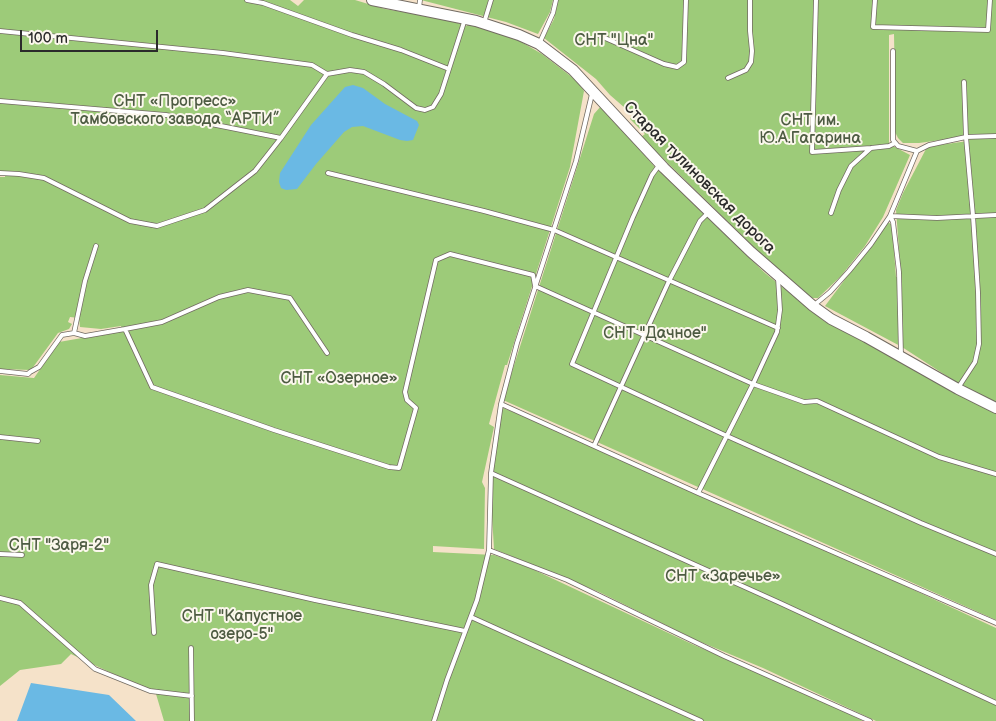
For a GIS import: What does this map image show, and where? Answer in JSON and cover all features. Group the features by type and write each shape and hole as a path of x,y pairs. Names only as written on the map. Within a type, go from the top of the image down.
{"street":[{"name":"Старая тулиновская дорога","path":"372,0 419,5 519,34 539,44 573,70 660,164 777,276 814,306 831,319 996,408"}],"lane":[{"path":"247,0 263,2 352,35 401,50 449,70"},
{"path":"484,23 491,0"},
{"path":"539,44 553,13 556,0"},
{"path":"596,34 664,64 677,67 684,62 686,0"},
{"path":"728,78 746,70 751,62 750,0"},
{"path":"816,0 812,152 871,148 889,146 895,143"},
{"path":"875,0 873,27 988,30 990,0"},
{"path":"0,30 223,53 312,65 327,74 350,70 364,72 384,84 416,108 425,110 433,107 437,100 449,70 465,19"},
{"path":"893,52 892,140 898,146 917,151"},
{"path":"0,173 44,178 130,221 157,226 205,210 254,171 281,138 327,74"},
{"path":"958,389 974,362 979,344 974,216 966,137 964,82"},
{"path":"434,721 447,680 478,600 489,550 490,473 501,404 517,343 576,162 593,91"},
{"path":"0,101 166,115 281,138"},
{"path":"814,306 830,292 860,259 890,216 917,151 929,145 966,137 996,136"},
{"path":"831,212 839,190 852,166 871,148"},
{"path":"660,164 652,176 592,312 572,364 726,436 921,523 996,554"},
{"path":"328,173 554,230 778,328"},
{"path":"594,446 669,281 700,222 710,211"},
{"path":"890,216 937,218 996,214"},
{"path":"890,216 894,229 899,272 901,358"},
{"path":"74,333 85,281 96,246"},
{"path":"126,329 152,387 274,430 389,467 399,468 416,408 407,400 405,392 436,260 450,254 533,275 535,286"},
{"path":"698,493 753,384 778,328 780,310 777,276"},
{"path":"535,286 753,384 804,402 817,401 939,457 996,474"},
{"path":"0,371 28,374 39,367 62,335 74,333 86,336 162,322 219,297 248,290 290,298 328,353"},
{"path":"501,404 698,493 996,623"},
{"path":"0,437 38,440"},
{"path":"490,473 778,602 996,703"},
{"path":"489,550 567,580 724,656 870,721"},
{"path":"0,554 22,555"},
{"path":"154,633 152,585 157,564 296,596 465,631"},
{"path":"0,598 20,603 95,669 150,690 192,696"},
{"path":"471,617 701,721"},
{"path":"190,648 192,721"}],"green space":[{"path":"0,0 290,0 298,6 304,0 355,0 385,9 445,19 467,26 468,23 518,40 542,54 577,81 584,91 570,167 507,365 505,365 489,424 494,427 482,482 485,488 484,549 433,546 433,552 494,555 528,567 694,645 812,695 863,721 164,721 156,694 71,654 61,664 20,670 0,686 0,375 34,378 59,342 122,331 121,326 101,329 80,327 79,318 70,317 68,322 72,324 69,329 58,333 31,370 0,369 0,177 5,177 5,171 0,171"},
{"path":"421,0 553,0 550,12 538,34 506,22"},
{"path":"558,0 996,0 996,403 962,386 902,347 825,306 888,222 892,225 896,277 901,277 896,210 903,193 926,149 932,146 968,141 963,137 919,143 903,143 898,138 894,130 894,34 889,35 889,147 895,147 910,155 883,217 865,246 841,276 818,298 812,298 765,258 641,137 645,134 630,119 633,115 610,95 596,79 544,38 554,19"},
{"name":"СНТ \"Дачное\"","path":"601,106 654,166 765,273 824,321 869,343 996,413 996,620 503,400 594,114"},
{"name":"СНТ «Заречье»","path":"503,408 558,430 808,541 996,628 996,721 876,721 763,668 696,640 599,592 494,549 491,499 492,477 501,410"}],"water":[{"path":"353,85 363,88 385,104 417,121 419,125 413,140 400,140 363,126 352,127 344,132 297,189 286,190 281,188 279,182 280,173 311,125 345,87"},
{"path":"31,683 109,695 136,721 17,721"}],"park label":[{"name":"СНТ \"Цна\"","path":"614,41"},
{"name":"СНТ «Прогресс» Тамбовского завода “АРТИ”","path":"175,111"},
{"name":"СНТ им. Ю.А.Гагарина","path":"810,130"},
{"name":"СНТ «Озерное»","path":"339,379"},
{"name":"СНТ \"Заря-2\"","path":"59,546"},
{"name":"СНТ \"Капустное озеро-5\"","path":"242,626"}]}
